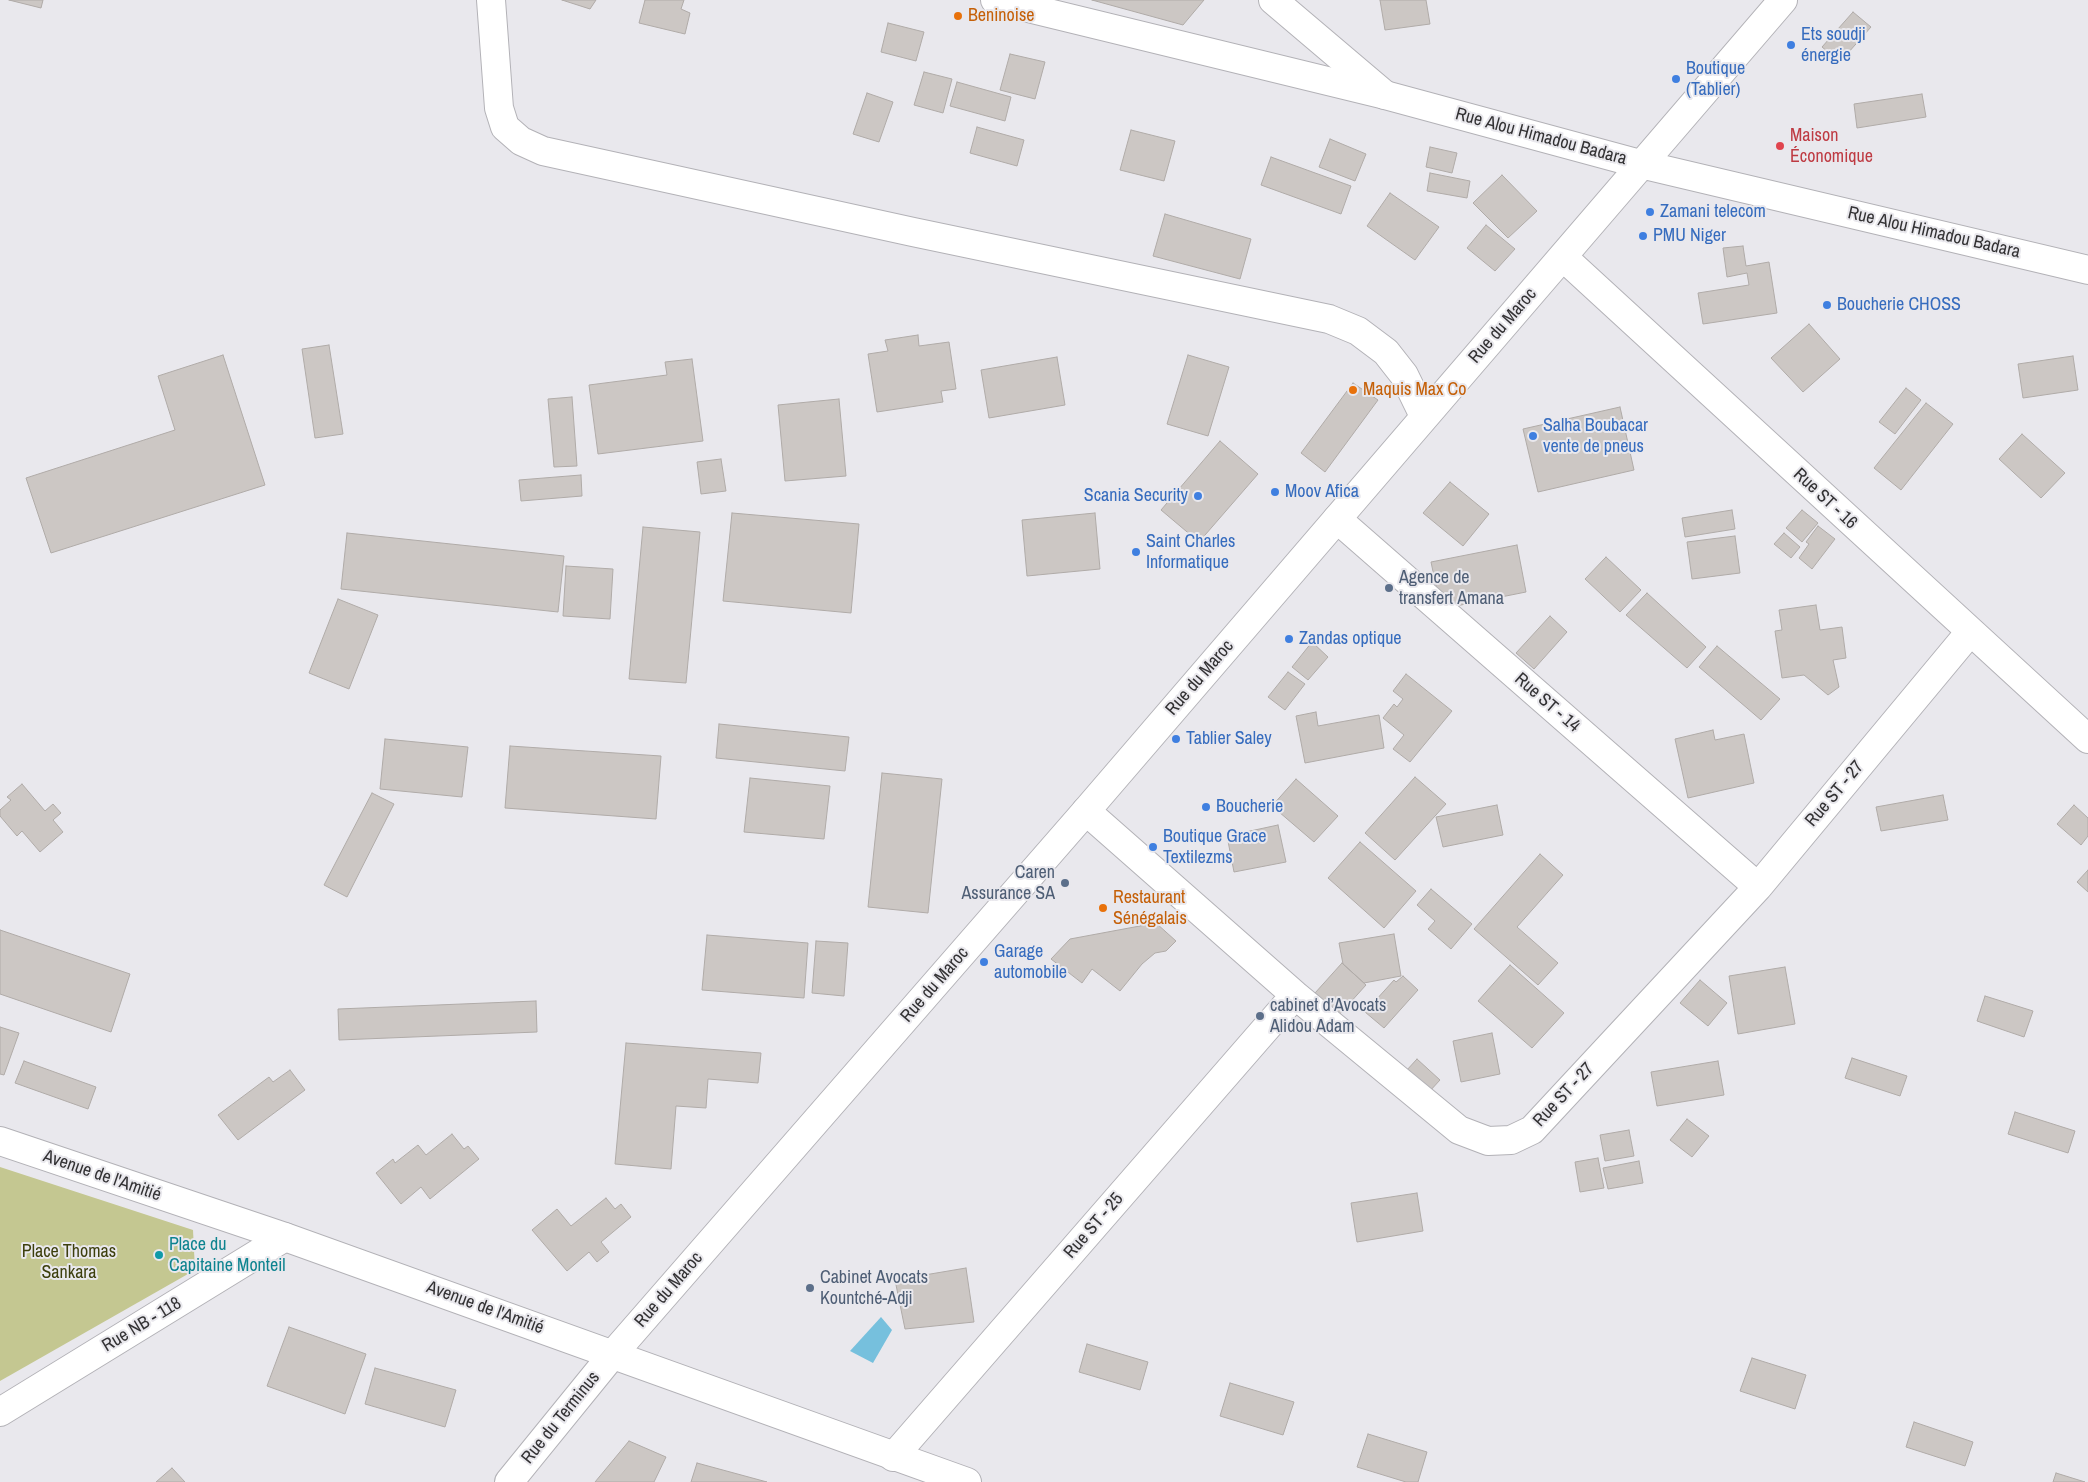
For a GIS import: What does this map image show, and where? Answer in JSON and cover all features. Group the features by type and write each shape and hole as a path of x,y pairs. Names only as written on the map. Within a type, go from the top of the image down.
{"street":[{"path":"491,0 499,108 505,127 528,144 543,151 893,228 1329,319 1358,332 1386,352 1404,375 1424,416"},
{"name":"Rue Alou Himadou Badara","path":"995,0 1385,95 1640,164 2088,270"},
{"path":"1273,0 1385,95"},
{"name":"Rue du Maroc","path":"613,1354 1086,811 1424,416 1563,257 1778,2"},
{"name":"Rue ST - 16","path":"1563,257 2088,740"},
{"name":"Rue ST - 14","path":"1337,519 1758,887"},
{"name":"Rue ST - 27","path":"1086,811 1295,995 1460,1130 1488,1141 1511,1140 1532,1130 1758,887 1970,632"},
{"name":"Rue ST - 25","path":"893,1457 1295,995"},
{"name":"Avenue de l'Amitié","path":"0,1141 285,1237 967,1482"},
{"name":"Rue NB - 118","path":"0,1412 285,1237"},
{"name":"Rue du Terminus","path":"510,1482 613,1354"}],"green space":[{"name":"Place Thomas Sankara","path":"0,1167 193,1230 195,1270 0,1381"}],"water":[{"path":"881,1317 892,1330 873,1363 850,1351"}],"building":[{"path":"9,0 43,0 41,8"},
{"path":"562,0 596,0 590,9"},
{"path":"645,0 684,0 681,9 690,13 685,34 639,23"},
{"path":"1092,0 1204,0 1183,25"},
{"path":"1380,0 1426,0 1430,24 1385,30"},
{"path":"1853,12 1871,27 1840,62 1822,47"},
{"path":"888,23 924,32 916,61 881,52"},
{"path":"1010,54 1045,62 1035,99 1000,90"},
{"path":"924,72 952,79 943,113 914,105"},
{"path":"957,82 1011,97 1005,121 950,106"},
{"path":"867,93 893,102 879,142 853,134"},
{"path":"1922,94 1926,117 1857,128 1854,104"},
{"path":"977,127 1024,140 1017,166 970,153"},
{"path":"1131,130 1175,141 1164,181 1120,170"},
{"path":"1330,139 1366,154 1355,181 1319,167"},
{"path":"1430,147 1457,153 1452,173 1426,167"},
{"path":"1271,157 1351,186 1341,214 1261,185"},
{"path":"1430,173 1470,181 1467,198 1427,191"},
{"path":"1502,175 1537,211 1508,238 1473,203"},
{"path":"1390,193 1439,227 1415,260 1367,226"},
{"path":"1165,214 1251,239 1240,279 1153,256"},
{"path":"1486,225 1515,249 1495,271 1467,248"},
{"path":"1743,246 1746,266 1769,262 1777,313 1703,324 1698,293 1749,285 1747,273 1727,277 1723,248"},
{"path":"1809,324 1840,359 1803,392 1771,358"},
{"path":"918,335 919,346 949,342 956,389 941,391 943,402 877,412 868,354 888,351 885,340"},
{"path":"329,345 343,434 315,438 302,349"},
{"path":"223,355 265,485 51,553 26,478 175,430 158,376"},
{"path":"1188,355 1229,367 1208,436 1167,424"},
{"path":"2073,356 2078,390 2023,398 2018,364"},
{"path":"1057,357 1065,405 989,418 981,370"},
{"path":"692,359 703,441 598,454 589,385 667,375 665,362"},
{"path":"1353,383 1378,400 1325,472 1301,453"},
{"path":"1906,388 1921,400 1895,434 1879,422"},
{"path":"572,397 577,466 554,467 548,399"},
{"path":"839,399 846,476 785,481 778,405"},
{"path":"1926,403 1953,424 1901,490 1874,468"},
{"path":"1620,407 1634,470 1538,492 1523,429"},
{"path":"2022,434 2065,473 2041,498 1999,459"},
{"path":"1220,441 1258,474 1199,542 1161,510"},
{"path":"721,459 726,491 701,494 697,462"},
{"path":"581,475 582,496 521,501 519,480"},
{"path":"1450,482 1489,514 1463,546 1423,513"},
{"path":"1732,510 1735,529 1685,537 1682,518"},
{"path":"1802,510 1818,523 1802,542 1786,528"},
{"path":"732,513 859,524 851,613 723,601"},
{"path":"1095,513 1100,569 1027,576 1022,520"},
{"path":"1818,526 1835,539 1812,569 1799,558 1809,544 1806,542"},
{"path":"643,527 700,532 686,683 629,679"},
{"path":"347,533 564,556 558,612 341,589"},
{"path":"1784,533 1800,547 1791,558 1774,544"},
{"path":"1735,536 1740,573 1692,579 1687,542"},
{"path":"1517,545 1526,592 1441,609 1431,562"},
{"path":"1606,557 1641,590 1620,612 1585,579"},
{"path":"566,566 613,569 610,619 563,616"},
{"path":"1647,593 1706,647 1687,668 1626,615"},
{"path":"338,599 378,615 349,689 309,673"},
{"path":"1816,605 1820,630 1842,627 1846,658 1833,660 1839,687 1828,695 1804,675 1782,678 1775,631 1782,630 1779,610"},
{"path":"1550,616 1567,632 1534,669 1516,653"},
{"path":"1312,642 1328,657 1308,680 1292,667"},
{"path":"1717,646 1780,699 1761,720 1699,667"},
{"path":"1288,672 1305,684 1285,710 1268,697"},
{"path":"1406,674 1452,711 1410,762 1393,749 1404,735 1383,718 1394,704 1397,707 1403,699 1393,691"},
{"path":"1316,712 1318,726 1379,715 1384,748 1305,763 1296,716"},
{"path":"719,724 849,737 845,771 716,758"},
{"path":"1713,730 1715,740 1744,734 1754,783 1688,798 1675,739"},
{"path":"385,739 468,747 462,797 380,789"},
{"path":"510,746 661,756 656,819 505,808"},
{"path":"882,773 942,779 928,913 868,907"},
{"path":"1415,777 1446,804 1395,860 1365,833"},
{"path":"750,778 830,786 824,839 744,832"},
{"path":"1296,779 1338,816 1314,842 1272,806"},
{"path":"22,784 45,811 53,804 61,813 53,820 63,832 40,852 22,831 17,836 0,816 0,810 11,800 7,797"},
{"path":"372,793 394,804 347,897 324,885"},
{"path":"1943,795 1948,820 1881,831 1876,807"},
{"path":"1497,805 1503,835 1443,847 1436,817"},
{"path":"2074,805 2088,818 2088,836 2081,845 2057,824"},
{"path":"1278,825 1286,862 1234,872 1227,836"},
{"path":"1360,842 1416,891 1384,928 1328,878"},
{"path":"1540,854 1563,875 1517,927 1558,963 1538,985 1474,929"},
{"path":"2088,870 2088,892 2077,882"},
{"path":"1431,889 1472,924 1451,949 1428,929 1435,921 1417,905"},
{"path":"1156,923 1176,941 1166,951 1155,953 1142,964 1120,991 1092,969 1082,983 1051,959 1070,939"},
{"path":"0,930 130,974 111,1032 0,994"},
{"path":"1394,934 1401,976 1364,983 1343,964 1339,943"},
{"path":"707,935 808,943 804,998 702,990"},
{"path":"816,941 848,943 844,996 812,993"},
{"path":"1342,963 1366,985 1339,1015 1315,993"},
{"path":"1510,965 1564,1013 1532,1048 1478,1001"},
{"path":"1785,967 1795,1024 1738,1034 1729,976"},
{"path":"1403,976 1418,990 1384,1028 1365,1012 1394,980 1396,982"},
{"path":"1700,980 1727,1003 1708,1026 1680,1003"},
{"path":"1985,996 2033,1011 2024,1037 1977,1021"},
{"path":"536,1001 537,1032 339,1040 338,1009"},
{"path":"0,1027 19,1033 4,1075 0,1074"},
{"path":"1492,1033 1500,1074 1461,1082 1453,1041"},
{"path":"626,1043 761,1053 758,1083 708,1079 706,1108 676,1106 671,1169 615,1164"},
{"path":"1852,1058 1907,1076 1900,1096 1845,1078"},
{"path":"1417,1059 1440,1080 1429,1092 1406,1071"},
{"path":"24,1061 96,1087 88,1109 15,1083"},
{"path":"1718,1061 1724,1095 1657,1106 1651,1072"},
{"path":"290,1070 305,1090 238,1140 218,1115 269,1077 273,1082"},
{"path":"2015,1112 2075,1131 2068,1153 2008,1134"},
{"path":"1687,1119 1709,1136 1692,1157 1670,1140"},
{"path":"1629,1130 1634,1156 1605,1161 1600,1135"},
{"path":"452,1134 464,1149 468,1146 479,1159 430,1199 421,1187 401,1204 376,1173 393,1159 395,1163 418,1145 426,1155"},
{"path":"1598,1158 1604,1188 1580,1192 1575,1162"},
{"path":"1639,1161 1643,1183 1608,1189 1603,1168"},
{"path":"1417,1193 1423,1231 1357,1242 1351,1203"},
{"path":"606,1198 615,1209 621,1204 631,1217 601,1242 609,1252 597,1262 589,1252 567,1271 532,1230 557,1209 571,1226"},
{"path":"966,1268 974,1322 905,1329 895,1280"},
{"path":"289,1327 366,1354 345,1414 267,1386"},
{"path":"1087,1344 1148,1362 1140,1390 1079,1372"},
{"path":"1752,1358 1806,1375 1795,1409 1740,1391"},
{"path":"375,1368 456,1390 445,1427 365,1404"},
{"path":"1230,1383 1294,1402 1283,1435 1220,1416"},
{"path":"1914,1422 1973,1442 1965,1466 1906,1447"},
{"path":"1368,1434 1427,1452 1418,1482 1406,1482 1357,1467"},
{"path":"629,1441 666,1457 654,1482 595,1482"},
{"path":"697,1463 767,1482 691,1482"},
{"path":"172,1468 185,1482 156,1482"},
{"path":"2056,1473 2085,1482 2053,1482"}],"place":[{"name":"Beninoise","path":"958,16"},
{"name":"Ets soudji énergie","path":"1791,45"},
{"name":"Boutique (Tablier)","path":"1676,79"},
{"name":"Maison Économique","path":"1780,146"},
{"name":"Zamani telecom","path":"1650,212"},
{"name":"PMU Niger","path":"1643,236"},
{"name":"Boucherie CHOSS","path":"1827,305"},
{"name":"Maquis Max Co","path":"1353,390"},
{"name":"Salha Boubacar vente de pneus","path":"1533,436"},
{"name":"Moov Afica","path":"1275,492"},
{"name":"Scania Security","path":"1198,496"},
{"name":"Saint Charles Informatique","path":"1136,552"},
{"name":"Agence de transfert Amana","path":"1389,588"},
{"name":"Zandas optique","path":"1289,639"},
{"name":"Tablier Saley","path":"1176,739"},
{"name":"Boucherie","path":"1206,807"},
{"name":"Boutique Grace Textilezms","path":"1153,847"},
{"name":"Caren Assurance SA","path":"1065,883"},
{"name":"Restaurant Sénégalais","path":"1103,908"},
{"name":"Garage automobile","path":"984,962"},
{"name":"cabinet d’Avocats Alidou Adam","path":"1260,1016"},
{"name":"Place du Capitaine Monteil","path":"159,1255"},
{"name":"Cabinet Avocats Kountché-Adji","path":"810,1288"}]}
